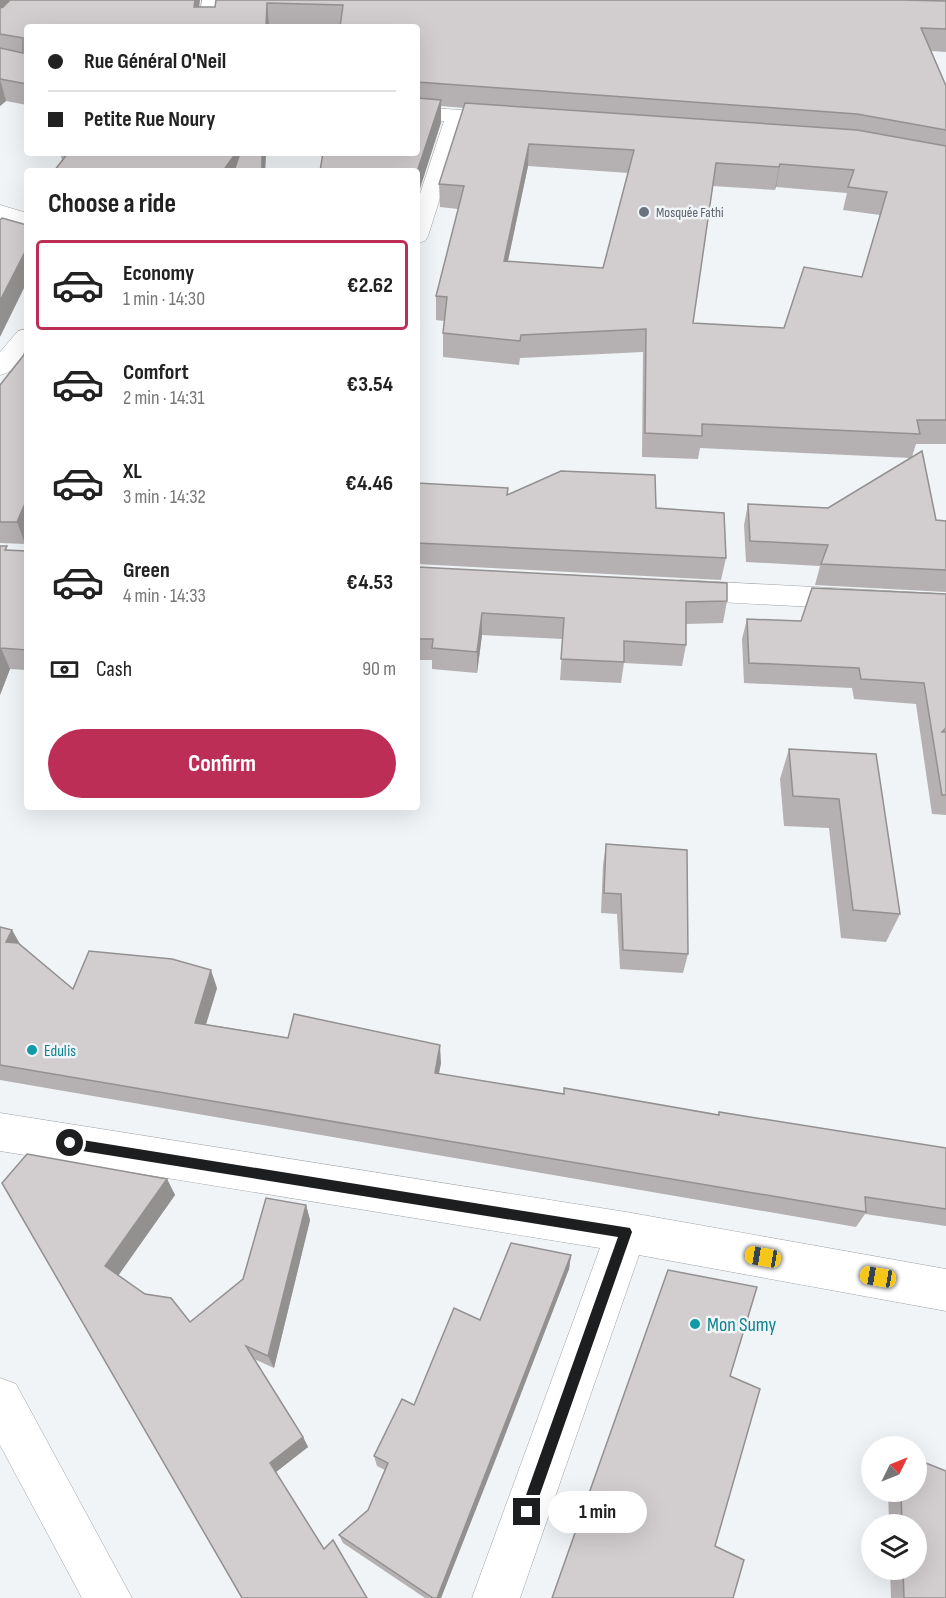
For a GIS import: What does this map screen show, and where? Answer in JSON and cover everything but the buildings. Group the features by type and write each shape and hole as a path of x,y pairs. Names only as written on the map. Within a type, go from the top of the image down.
{"street":[{"path":"208,24 211,0"},
{"path":"420,113 526,121"},
{"path":"420,227 456,116"},
{"path":"0,212 24,219"},
{"path":"0,368 24,340"},
{"path":"652,589 946,604"},
{"path":"0,1132 626,1232 946,1290"},
{"path":"496,1598 626,1232"},
{"path":"0,1400 108,1598"}],"place":[{"name":"Mosquée Fathi","path":"644,212"},
{"name":"Edulis","path":"32,1050"},
{"name":"Mon Sumy","path":"695,1324"}],"route":[{"path":"70,1143 626,1232 527,1512"}]}
